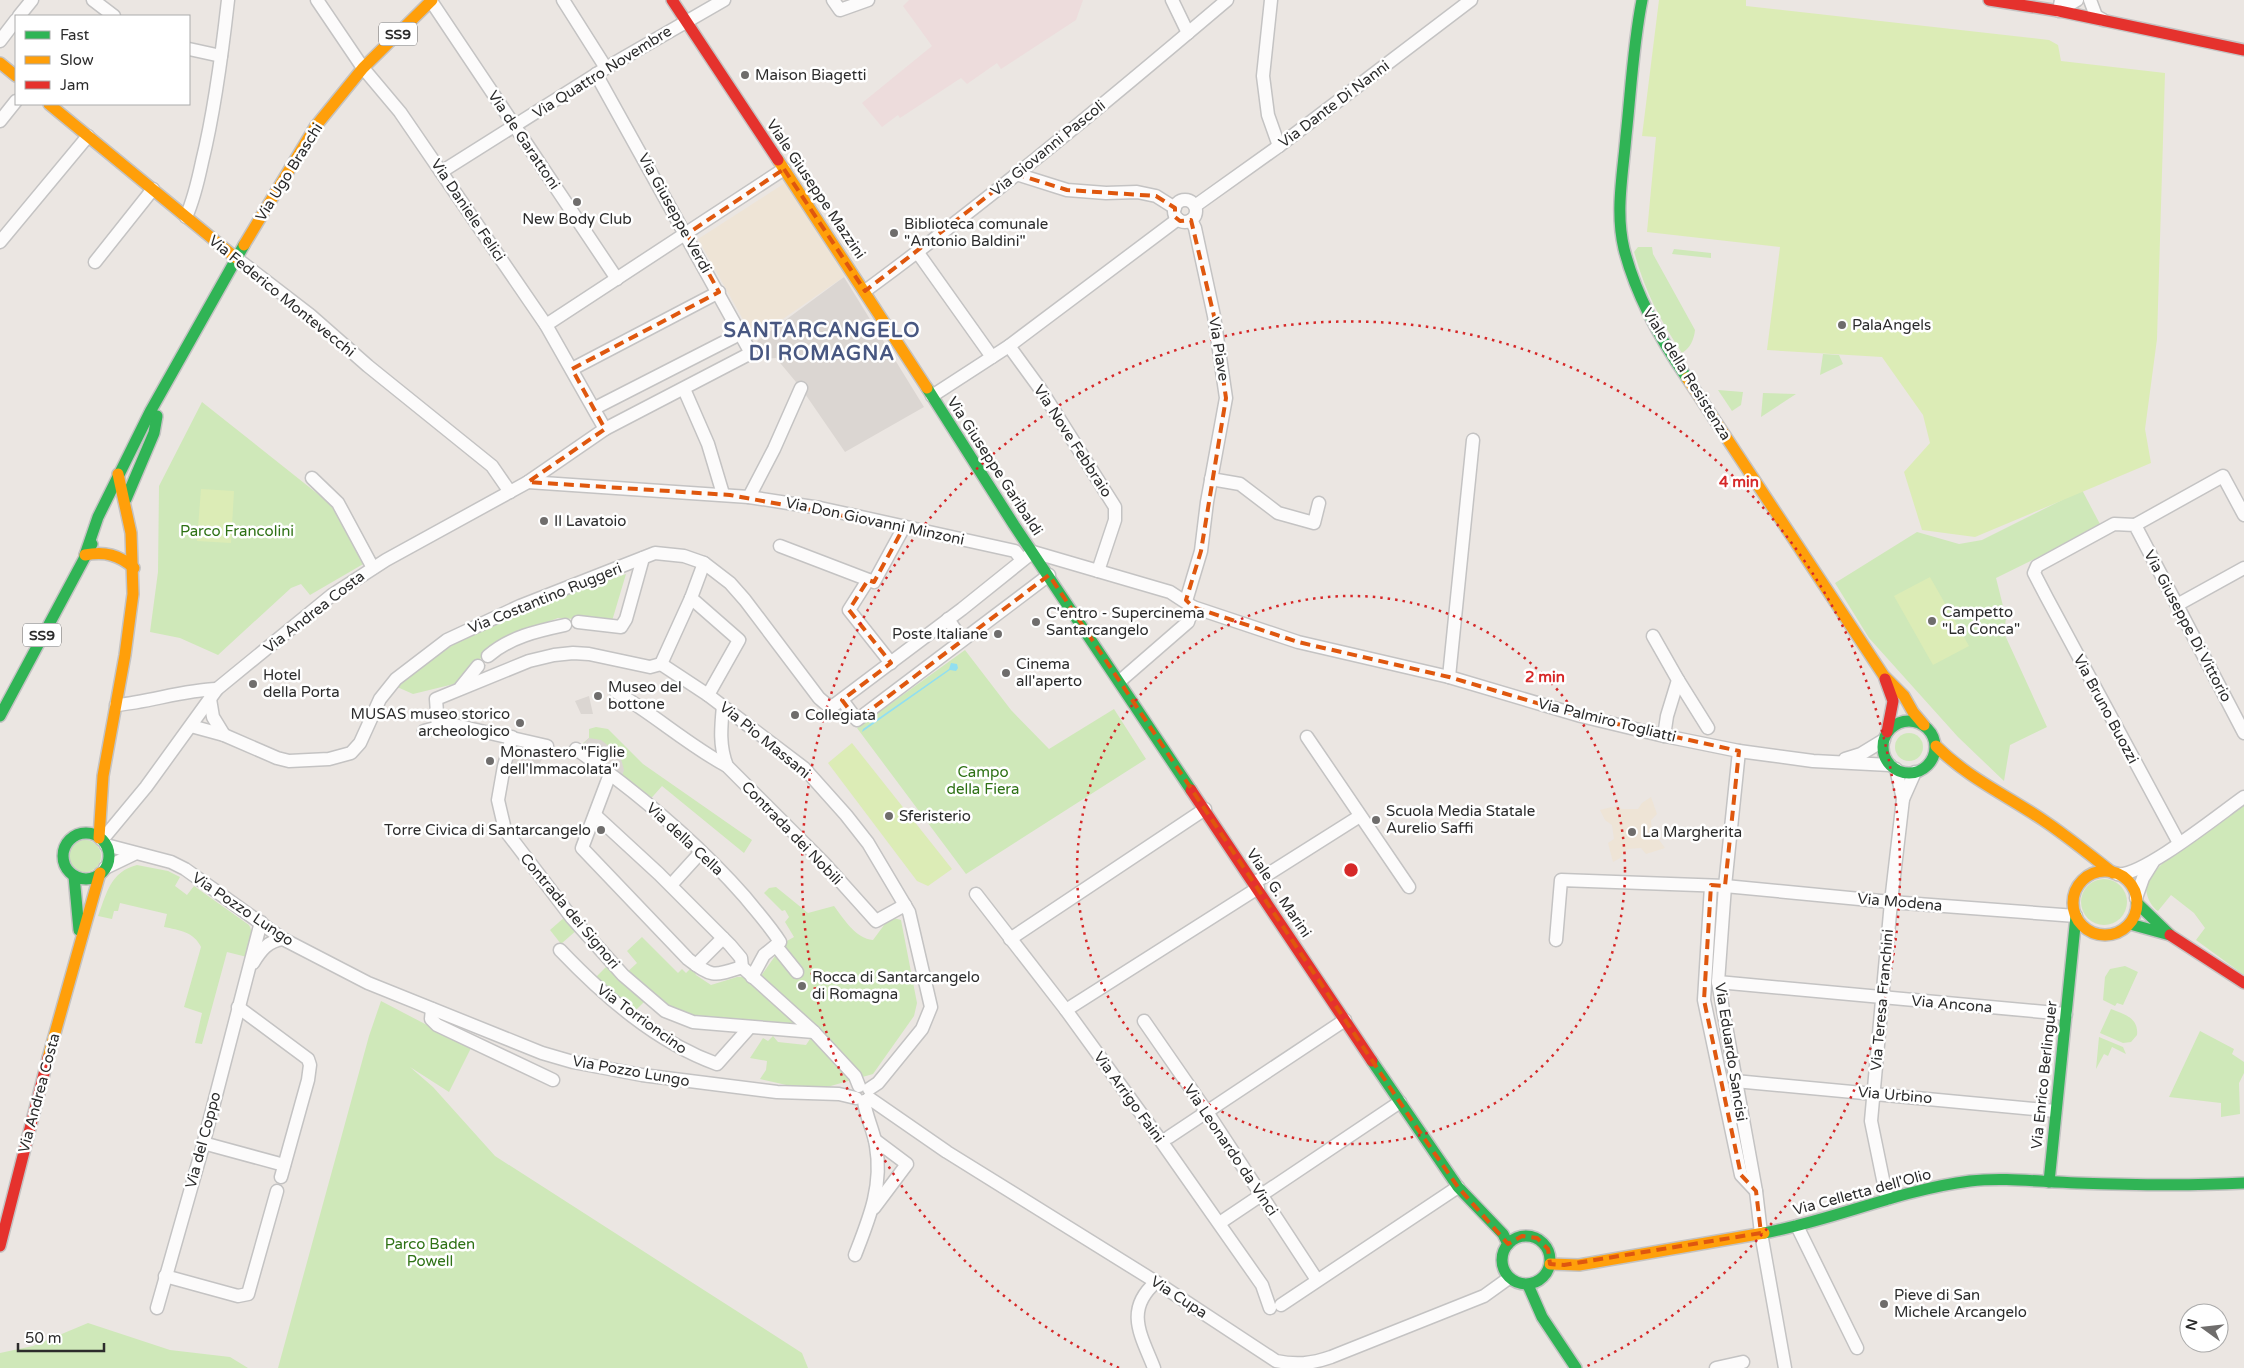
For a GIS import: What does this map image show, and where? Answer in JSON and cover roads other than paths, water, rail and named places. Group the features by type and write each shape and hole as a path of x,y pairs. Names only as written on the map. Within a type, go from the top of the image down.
{"street":[{"path":"21,15 32,0"},
{"path":"93,0 113,15"},
{"path":"186,217 192,204 207,141 228,0"},
{"name":"Via Daniele Felici","path":"317,0 363,68 400,112 546,325 595,408 605,429"},
{"name":"Via Ugo Braschi","path":"85,555 98,517 150,412 236,258 315,127 363,68 432,0"},
{"name":"Via de Garattoni","path":"432,0 617,279"},
{"path":"563,0 601,71"},
{"name":"Viale Giuseppe Mazzini","path":"672,0 865,291 932,396"},
{"name":"Via Quattro Novembre","path":"441,172 601,71 724,0"},
{"path":"833,0 840,10 868,0"},
{"path":"1172,0 1188,33"},
{"name":"Via Giovanni Pascoli","path":"865,291 918,252 1016,174 1227,0"},
{"path":"1271,0 1264,76 1268,115 1279,146"},
{"name":"Via Dante Di Nanni","path":"1194,206 1279,146 1471,0"},
{"name":"Viale della Resistenza","path":"1642,0 1636,31 1619,214 1621,238 1630,274 1657,330 1884,676 1904,696 1913,712 1934,738 1936,746"},
{"path":"1993,0 2060,6 2103,20 2244,50"},
{"path":"2060,6 2077,0"},
{"path":"2090,0 2096,16 2103,20"},
{"name":"Viale della Resistenza","path":"1631,8 1636,31"},
{"path":"0,41 15,21"},
{"path":"190,49 221,56"},
{"path":"0,63 15,75"},
{"name":"Via Giuseppe Verdi","path":"601,71 686,234 751,353"},
{"path":"0,121 15,102"},
{"name":"Via Federico Montevecchi","path":"51,105 492,466 510,492"},
{"path":"0,242 88,136"},
{"path":"546,325 784,169"},
{"path":"1016,174 1067,190 1106,193 1136,192 1156,196 1181,215 1195,215 1194,206 1191,202 1185,200 1178,202 1181,215"},
{"path":"95,262 153,189"},
{"path":"932,396 1009,346 1181,215"},
{"name":"Via Piave","path":"1120,680 1188,622 1226,398 1214,316 1196,228 1181,215"},
{"path":"918,252 992,357"},
{"path":"572,369 719,292"},
{"path":"595,408 734,338"},
{"name":"Via Nove Febbraio","path":"1009,346 1041,390 1115,507 1115,520 1098,571"},
{"name":"Via Andrea Costa","path":"102,841 214,694 332,595 374,568 528,482 605,429 751,353"},
{"name":"Via Ugo Braschi","path":"85,555 157,416 177,366"},
{"path":"749,497 774,449 801,388"},
{"path":"684,389 708,444 723,494"},
{"name":"Via Giuseppe Garibaldi","path":"932,396 1033,552"},
{"name":"Via Ugo Braschi","path":"126,499 154,433 157,416"},
{"path":"1449,677 1473,440"},
{"name":"Via Ugo Braschi","path":"102,841 101,784 116,705 133,594 134,568 126,499 118,474"},
{"path":"2131,525 2223,476 2244,515"},
{"path":"312,478 338,503 374,568"},
{"path":"1212,479 1240,484 1278,513 1295,519 1314,523 1319,502"},
{"name":"Via Don Giovanni Minzoni","path":"528,482 723,494 820,508 1015,551 1022,560"},
{"name":"Via Bruno Buozzi","path":"2131,525 2114,524 2037,566 2034,573 2179,843"},
{"name":"Via Giuseppe Di Vittorio","path":"2131,525 2177,605 2244,733"},
{"path":"780,546 874,582 904,526"},
{"path":"85,555 99,552 111,554 124,559 134,568"},
{"path":"438,727 436,699 461,687 479,683 529,661 573,653 650,667 661,664 691,598 704,562 730,582 819,698 826,704 837,703 892,663 1033,552"},
{"name":"Via Palmiro Togliatti","path":"1033,552 1170,592 1190,604 1298,642 1449,677 1581,716 1664,736 1739,750 1813,761 1838,761 1893,767"},
{"name":"Viale G. Marini","path":"1033,552 1458,1187 1503,1234 1508,1244"},
{"name":"Via Costantino Ruggeri","path":"224,735 276,758 289,761 329,759 351,753 360,743 380,699 396,680 442,644 469,628 655,553 684,556 704,562"},
{"name":"SS9","path":"0,716 5,692 85,555"},
{"path":"578,622 621,627 626,619 643,558"},
{"path":"2177,605 2244,568"},
{"path":"837,703 857,720 1049,575"},
{"path":"868,580 849,610 892,663"},
{"path":"691,598 739,640 708,695"},
{"path":"948,619 962,640"},
{"path":"488,656 504,644 534,632 565,624"},
{"path":"1653,636 1708,728"},
{"name":"Via Pio Massani","path":"661,664 708,695 804,768 868,843 909,912 931,1007 922,1029 878,1083 862,1094"},
{"path":"461,687 478,666"},
{"name":"Viale della Resistenza","path":"1884,676 1892,701 1885,736 1885,758 1893,767"},
{"path":"1664,736 1667,716 1678,680"},
{"path":"116,705 159,699 199,689 214,694 213,717 224,735"},
{"path":"616,692 633,702 702,753 727,766"},
{"path":"723,706 721,729 722,754 727,766"},
{"path":"1838,761 1861,754 1885,736 1893,726 1908,720 1924,724"},
{"path":"424,731 450,724 547,746"},
{"path":"191,726 224,735"},
{"path":"1307,736 1409,887"},
{"name":"Contrada dei Signori","path":"512,737 504,766 498,800 505,830 572,918 624,975 664,1011 693,1022 814,1032"},
{"path":"1893,767 1909,773 1915,772 1927,766 1932,760 1936,746 1954,764 1985,786 2043,820 2066,836 2079,849 2126,880 2133,888 2137,901 2170,935 2244,983"},
{"name":"Via della Cella","path":"576,749 666,818 732,883 797,972"},
{"name":"Via Eduardo Sancisi","path":"1739,750 1725,886 1718,982 1756,1191 1761,1233 1785,1368"},
{"name":"Contrada dei Nobili","path":"727,766 823,862 876,921 905,905"},
{"path":"1927,766 1985,786"},
{"path":"1893,767 1903,799"},
{"path":"1903,799 1915,772"},
{"path":"610,774 582,848 706,974 718,975 742,967"},
{"name":"Via Ugo Braschi","path":"79,834 101,784"},
{"path":"2082,882 2096,873 2133,871 2153,861 2244,797"},
{"name":"Via Teresa Franchini","path":"1888,1199 1871,1121 1891,902 1903,799"},
{"path":"1010,939 1205,809"},
{"path":"595,815 671,885 741,958 742,967 814,1032 855,1076 862,1094 874,1140 877,1183 873,1208 855,1256"},
{"path":"1066,1010 1169,947 1360,816"},
{"path":"103,871 108,857 102,841 86,833 79,834 67,843 64,850 64,864 74,876 88,879 103,871 134,854"},
{"name":"Via Pozzo Lungo","path":"102,841 134,854 172,862 185,869 283,939 368,983 542,1053 573,1062 642,1075 777,1092 862,1094"},
{"path":"2079,849 2084,866 2082,882 2074,898 2076,916 2086,928 2100,935 2116,933 2130,924 2143,878 2153,861"},
{"path":"671,885 701,852"},
{"name":"Via Andrea Costa","path":"0,1246 80,942 103,871"},
{"name":"Via Andrea Costa","path":"74,876 80,942"},
{"name":"Via Modena","path":"1556,940 1561,880 1725,886 1891,902 2076,916"},
{"path":"1711,886 1704,1000 1741,1175 1756,1191"},
{"name":"Via Arrigo Faini","path":"976,894 1066,1010 1275,1306 1317,1280"},
{"name":"Via Enrico Berlinguer","path":"2049,1182 2076,916"},
{"name":"Via del Coppo","path":"157,1308 261,922"},
{"path":"2130,924 2170,935"},
{"name":"Via Enrico Berlinguer","path":"2070,972 2078,956 2086,946 2100,935"},
{"path":"696,965 723,938"},
{"name":"Via del Coppo","path":"248,972 258,954 271,941 283,939"},
{"path":"752,977 764,955 778,944"},
{"name":"Via Torrioncino","path":"560,950 590,982 667,1040 692,1055 717,1064 750,1027"},
{"name":"Via Ancona","path":"1718,982 2066,1014"},
{"path":"203,1143 283,1171 308,1080 310,1065 308,1059 238,1006"},
{"name":"Via Pozzo Lungo","path":"432,1009 431,1019 437,1026 553,1080"},
{"path":"1169,1137 1345,1020"},
{"name":"Via Leonardo da Vinci","path":"1144,1021 1207,1112 1317,1280"},
{"path":"1713,1044 1728,1041"},
{"name":"Via Urbino","path":"1735,1081 1873,1092 2055,1111"},
{"name":"Via Cupa","path":"862,1094 947,1152 1288,1366 1313,1363 1331,1357 1484,1296 1509,1278"},
{"path":"1224,1220 1400,1102"},
{"path":"873,1208 906,1164 874,1140"},
{"name":"Via Celletta dell'Olio","path":"1550,1264 1579,1265 1797,1226 1925,1188 1972,1181 2008,1179 2156,1186 2244,1183"},
{"path":"1317,1280 1458,1187"},
{"path":"165,1276 238,1296 248,1294 277,1191"},
{"path":"1797,1226 1857,1348"},
{"path":"1522,1236 1537,1238 1548,1249 1550,1264 1543,1278 1528,1285 1522,1284 1509,1278 1502,1265 1504,1250 1508,1244 1522,1236"},
{"path":"1154,1368 1137,1323 1137,1311 1144,1294 1156,1282"},
{"path":"1528,1285 1542,1317 1572,1367"},
{"path":"1716,1368 1743,1362"}],"water":[{"path":"951,663 957,664 958,668 956,671 950,670 862,732 863,729 949,669"}],"place":[{"name":"Maison Biagetti","path":"745,75"},
{"name":"New Body Club","path":"577,202"},
{"name":"Biblioteca comunale \"Antonio Baldini\"","path":"894,233"},
{"name":"PalaAngels","path":"1842,325"},
{"name":"Il Lavatoio","path":"544,521"},
{"name":"Campetto \"La Conca\"","path":"1932,621"},
{"name":"C'entro - Supercinema Santarcangelo","path":"1036,622"},
{"name":"Poste Italiane","path":"998,634"},
{"name":"Cinema all'aperto","path":"1006,673"},
{"name":"Hotel della Porta","path":"253,684"},
{"name":"Museo del bottone","path":"598,696"},
{"name":"Collegiata","path":"795,715"},
{"name":"MUSAS museo storico archeologico","path":"520,723"},
{"name":"Monastero \"Figlie dell'Immacolata\"","path":"490,761"},
{"name":"Sferisterio","path":"889,816"},
{"name":"Scuola Media Statale Aurelio Saffi","path":"1376,820"},
{"name":"Torre Civica di Santarcangelo","path":"601,830"},
{"name":"La Margherita","path":"1632,832"},
{"name":"Rocca di Santarcangelo di Romagna","path":"802,986"},
{"name":"Pieve di San Michele Arcangelo","path":"1884,1304"}],"district":[{"name":"SANTARCANGELO DI ROMAGNA","path":"822,342"}],"park label":[{"name":"Parco Francolini","path":"237,531"},
{"name":"Campo della Fiera","path":"983,780"},
{"name":"Parco Baden Powell","path":"430,1252"}]}
